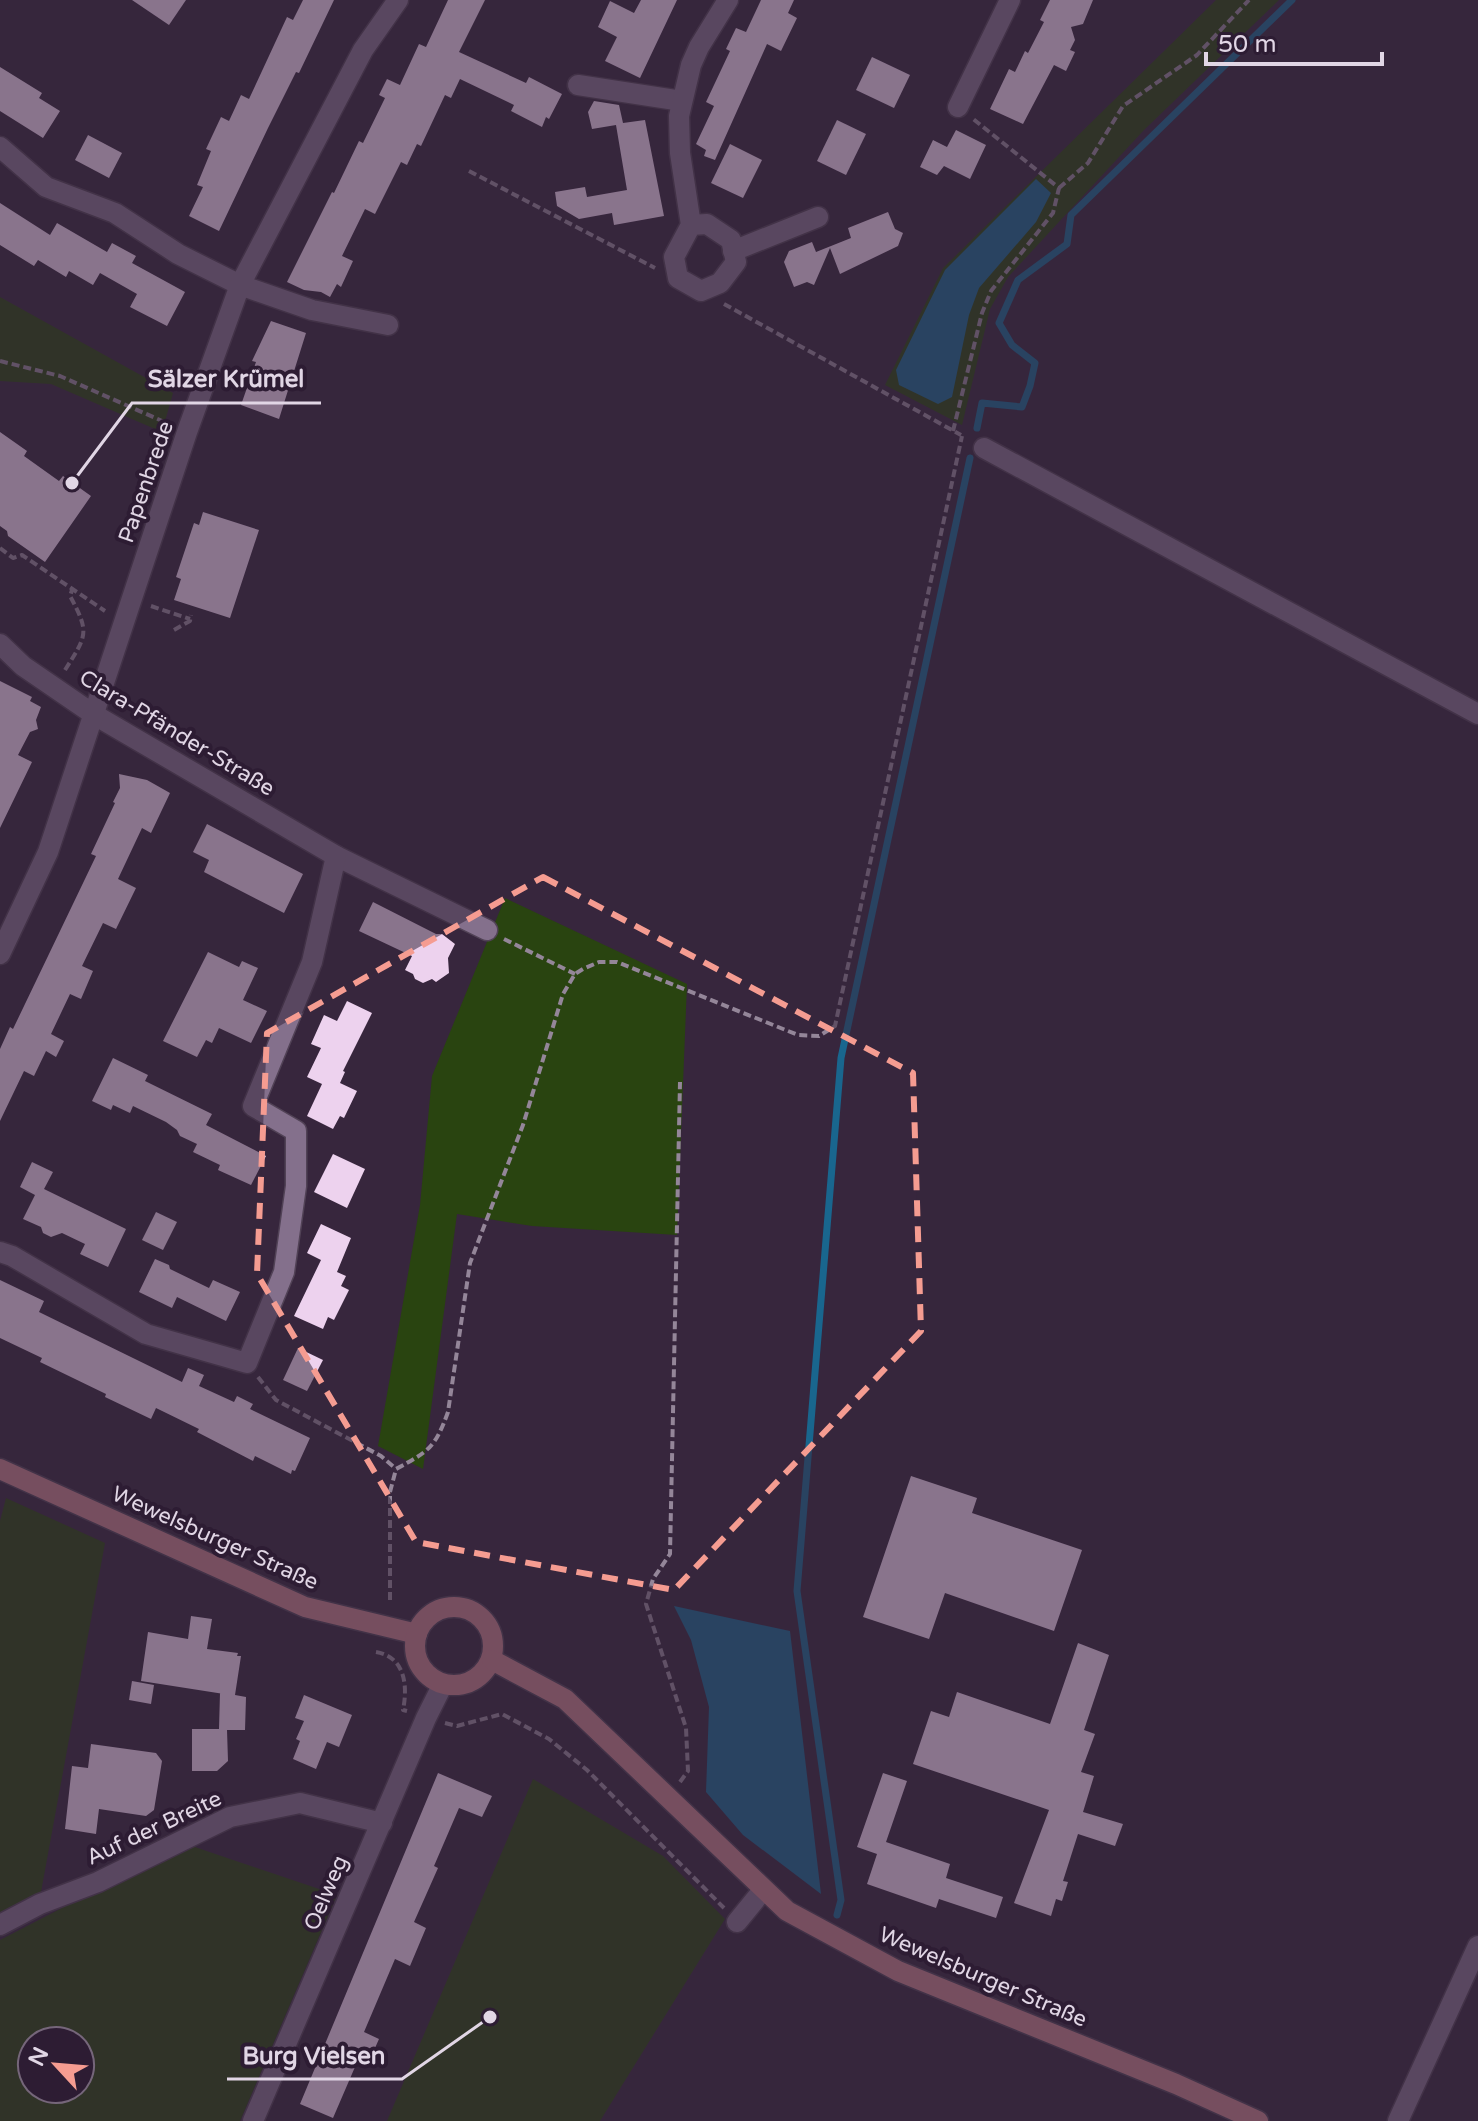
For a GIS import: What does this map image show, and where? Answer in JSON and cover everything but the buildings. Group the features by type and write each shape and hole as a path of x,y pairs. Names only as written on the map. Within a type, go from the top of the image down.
{"main road":[{"name":"Wewelsburger Straße","path":"0,1469 305,1607 417,1634"},
{"path":"452,1607 471,1611 486,1623 494,1641 492,1660 478,1678 462,1685 443,1684 422,1669 415,1648 417,1634 439,1610 452,1607"},
{"name":"Wewelsburger Straße","path":"492,1660 565,1699 787,1911 898,1971 1176,2084 1258,2121"}],"street":[{"name":"Papenbrede","path":"0,954 48,852 187,432 240,285 363,50 398,0"},
{"path":"691,225 707,224 731,240 736,262 720,283 701,291 678,278 674,257 691,225 680,153 679,116 699,47 728,0"},
{"path":"958,107 1010,0"},
{"path":"578,85 682,101"},
{"path":"0,147 46,187 115,213 178,254 240,285 312,310 388,325"},
{"path":"733,251 818,217"},
{"path":"984,448 1478,714"},
{"name":"Clara-Pfänder-Straße","path":"0,644 23,666 93,714 336,856 487,930"},
{"path":"0,1252 146,1334 247,1363 284,1272 296,1186 296,1131 253,1106 312,962 336,856"},
{"name":"Oelweg","path":"253,2121 443,1684"},
{"name":"Auf der Breite","path":"0,1925 40,1904 98,1882 230,1817 300,1803 382,1823"},
{"path":"737,1922 763,1890"},
{"path":"1398,2121 1478,1946"}],"path":[{"path":"953,431 982,313 991,291 1053,213 1059,188 1088,163 1123,106 1197,55 1249,0"},
{"path":"958,107 1059,188"},
{"path":"469,171 678,278"},
{"path":"701,291 984,448"},
{"path":"0,361 60,376 169,424"},
{"path":"390,1600 390,1492 396,1469 426,1452 439,1435 448,1412 470,1263 523,1125 563,994 575,974 599,962 617,962 798,1035 819,1036 835,1026 962,436"},
{"path":"0,548 13,558 22,555 105,612"},
{"path":"54,687 81,645 85,630 70,596 72,590"},
{"path":"151,606 191,617 174,630"},
{"path":"487,930 575,974"},
{"path":"668,1796 688,1771 686,1728 646,1604 653,1579 670,1554 680,1082"},
{"path":"276,1400 381,1456 396,1469"},
{"path":"376,1652 391,1656 402,1670 407,1691 403,1710 457,1726 502,1714 549,1739 587,1770 737,1922"}],"highlighted area":[{"path":"543,877 913,1073 921,1331 674,1590 416,1542 257,1274 267,1033"}],"green space":[{"path":"1216,0 1279,0 1144,130 1008,277 990,309 962,425 885,385 943,268"},
{"path":"0,297 173,393 162,432 51,384 0,381"},
{"path":"505,898 687,984 677,1235 532,1226 457,1214 423,1469 378,1446 420,1205 432,1076"},
{"path":"6,1498 105,1543 41,1892 0,1913 0,1521"},
{"path":"533,1779 663,1856 725,1919 600,2121 387,2121"},
{"path":"186,1844 337,1895 240,2121 0,2121 0,1940"}],"water":[{"path":"1036,179 1051,193 1036,222 979,288 969,315 952,397 938,404 899,385 896,370 945,270"},
{"path":"674,1606 790,1631 821,1894 743,1835 706,1792 709,1707 691,1640"}],"waterway":[{"path":"977,428 982,403 1022,407 1030,386 1035,363 1012,345 999,323 1018,280 1067,244 1071,215 1292,0"},
{"path":"837,1915 841,1900 797,1591 841,1058 970,458"}],"place":[{"name":"Sälzer Krümel","path":"72,483"},
{"name":"Burg Vielsen","path":"490,2017"}]}
